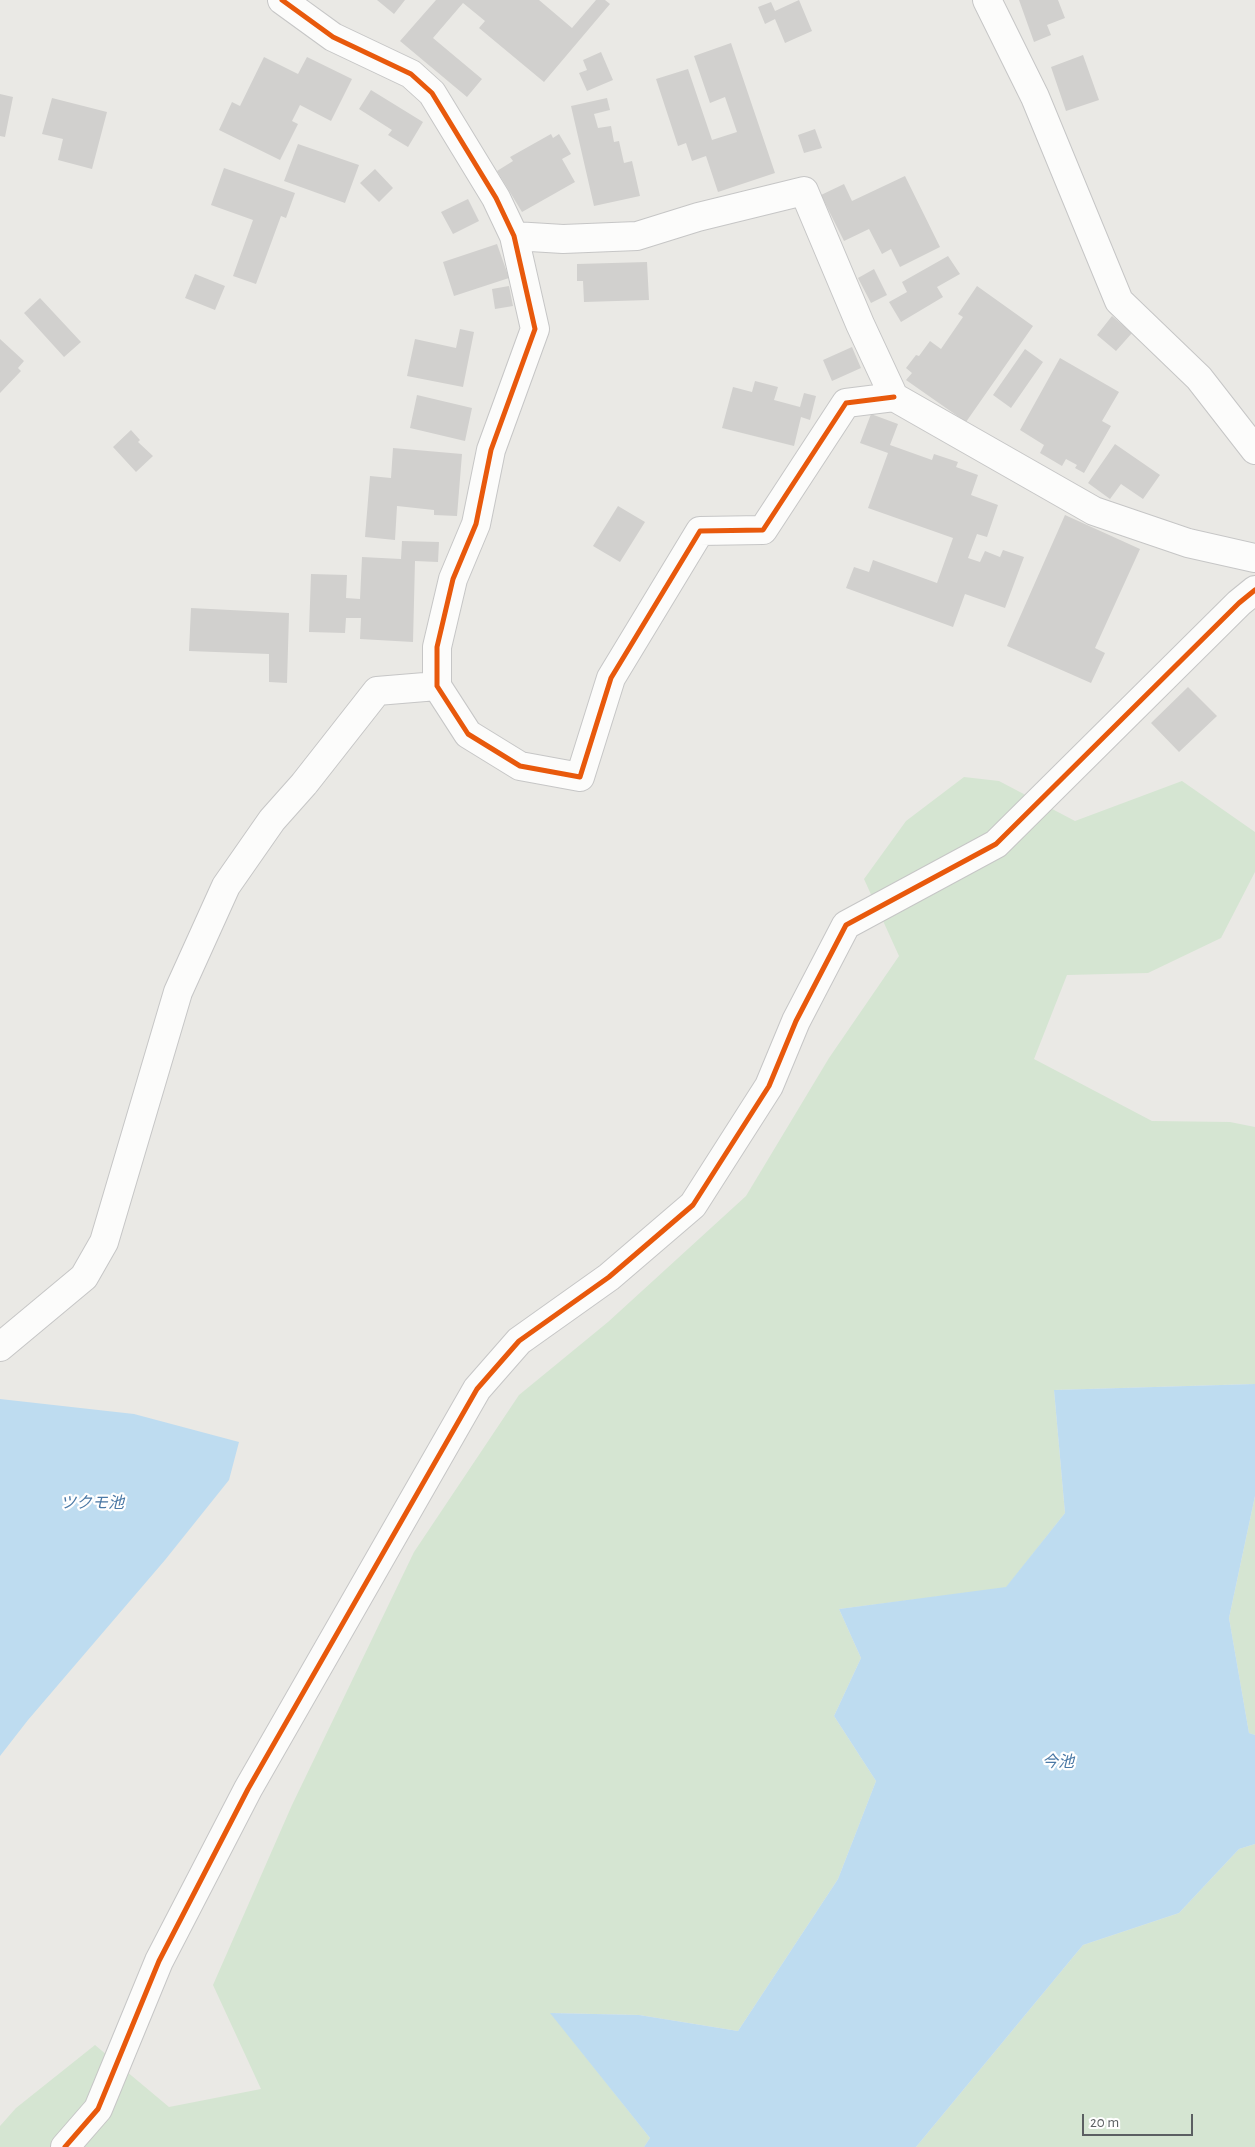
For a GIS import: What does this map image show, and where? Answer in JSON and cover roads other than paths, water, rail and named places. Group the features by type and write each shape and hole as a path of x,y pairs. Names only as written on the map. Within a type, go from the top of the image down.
{"street":[{"path":"282,0 333,37 411,74 432,93 496,198 514,236 535,329 491,450 476,524 453,579 437,647 437,686 468,734 520,766 580,777 612,678 700,531 763,530 846,403 894,397"},
{"path":"987,0 1035,98 1120,301 1199,378 1255,450"},
{"path":"514,236 563,238 637,236 698,216 804,191 894,397 1094,511 1188,543 1255,558"},
{"path":"65,2147 98,2109 159,1962 248,1789 477,1389 519,1341 609,1277 693,1205 769,1086 796,1021 846,925 996,844 1239,603 1255,590"},
{"path":"0,1347 84,1277 104,1242 178,992 226,886 272,820 304,784 377,691 437,686"}],"water":[{"name":"今池","path":"1255,1384 1255,1496 1229,1618 1249,1733 1255,1735 1255,1844 1239,1849 1179,1913 1083,1945 916,2147 644,2147 650,2138 550,2013 639,2015 738,2031 838,1879 876,1781 834,1716 861,1658 839,1609 1006,1587 1065,1513 1054,1390"},
{"name":"ツクモ池","path":"0,1399 134,1414 239,1442 229,1480 165,1560 28,1720 0,1756"}]}
